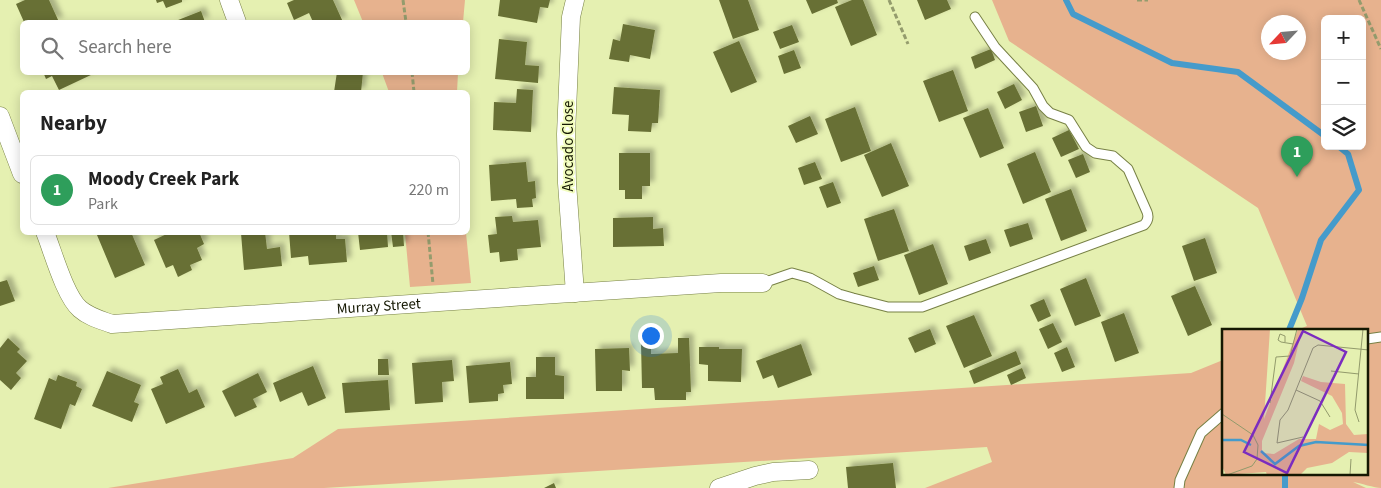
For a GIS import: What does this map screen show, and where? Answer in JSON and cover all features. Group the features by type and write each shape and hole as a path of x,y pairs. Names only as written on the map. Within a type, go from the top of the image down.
{"street":[{"path":"229,0 236,20"},
{"name":"Avocado Close","path":"575,0 571,17 566,134 567,183 575,293"},
{"path":"0,116 20,169"},
{"name":"Murray Street","path":"46,235 68,291 80,309 94,318 112,324 721,283 763,283"},
{"path":"719,488 773,472 810,470"}],"lane":[{"path":"763,283 792,272 810,278 839,294 888,308 922,307 1144,225 1147,222 1148,212 1128,169 1113,156 1095,153 1086,147 1070,120 1050,113 1043,106 1033,88 995,47 975,17"},
{"path":"1368,339 1381,337"},
{"path":"1179,488 1180,480 1201,434 1222,415"}],"path":[{"path":"403,0 406,20"},
{"path":"889,0 908,44"},
{"path":"1137,0 1148,0"},
{"path":"1358,0 1381,49"},
{"path":"412,75 414,90"},
{"path":"428,235 435,302"}],"shaded area":[{"path":"354,0 465,0 463,20 362,20"},
{"path":"992,0 1381,0 1381,488 1353,482 1366,488 925,488 992,462 987,447 324,488 108,488 293,458 338,429 1191,373 1222,360 1222,476 1368,476 1368,329 1300,329 1307,326 1258,208 1009,41"},
{"path":"383,75 458,75 457,90 388,90"},
{"path":"405,235 466,235 471,283 410,287"}],"building":[{"path":"25,0 49,0 58,20 23,20 16,4"},
{"path":"156,0 182,0 182,2 166,8 163,1 157,3"},
{"path":"294,0 333,0 342,20 312,20 309,13 294,20 287,3"},
{"path":"500,0 550,0 548,8 540,7 537,23 498,16"},
{"path":"719,0 748,0 759,30 733,39"},
{"path":"806,0 837,0 838,3 812,14"},
{"path":"852,0 863,0 877,35 851,46 835,7"},
{"path":"917,0 947,0 951,9 925,20"},
{"path":"201,11 204,20 178,20"},
{"path":"623,24 655,30 650,59 630,55 629,62 609,59 613,39 620,41"},
{"path":"792,25 799,42 780,49 773,32"},
{"path":"499,39 527,42 525,65 539,66 538,83 495,79"},
{"path":"739,41 757,82 731,93 713,52"},
{"path":"991,49 995,60 975,69 971,57"},
{"path":"794,50 801,68 784,74 778,56"},
{"path":"953,70 968,111 939,122 923,81"},
{"path":"44,75 91,75 59,90 52,76 46,79"},
{"path":"337,75 363,75 361,90 334,90"},
{"path":"1014,84 1022,100 1005,109 997,92"},
{"path":"614,87 660,90 658,123 652,123 651,132 628,131 629,115 612,114"},
{"path":"517,89 533,90 531,132 493,130 494,102 516,103"},
{"path":"1036,106 1043,126 1026,132 1019,112"},
{"path":"855,107 871,151 841,162 825,119"},
{"path":"988,108 1004,148 980,158 963,118"},
{"path":"810,116 818,134 796,143 788,126"},
{"path":"1069,130 1079,149 1061,157 1052,138"},
{"path":"891,143 909,186 882,197 864,155"},
{"path":"1035,152 1051,192 1023,204 1007,164"},
{"path":"619,153 650,153 650,186 642,186 642,199 625,199 625,190 619,190"},
{"path":"1083,154 1090,172 1076,178 1068,160"},
{"path":"526,162 528,182 535,181 536,198 532,199 533,207 517,208 516,199 491,201 489,165"},
{"path":"815,162 822,179 804,185 798,168"},
{"path":"833,182 841,203 827,208 819,187"},
{"path":"1071,189 1087,231 1061,241 1045,199"},
{"path":"894,209 909,251 878,261 864,219"},
{"path":"512,216 513,222 538,220 541,247 517,249 518,260 500,262 499,252 490,253 488,235 497,234 495,217"},
{"path":"653,217 653,229 663,228 664,246 613,247 613,218"},
{"path":"1028,223 1033,239 1010,247 1004,230"},
{"path":"97,235 132,235 145,265 115,278"},
{"path":"165,235 200,235 204,244 197,248 202,260 190,265 192,270 178,277 173,265 166,268 154,240"},
{"path":"241,235 265,235 267,249 280,247 282,266 244,270"},
{"path":"289,235 336,235 336,239 345,239 347,262 309,265 308,256 291,258"},
{"path":"358,235 387,235 388,247 360,250"},
{"path":"391,235 403,235 404,246 393,247"},
{"path":"1205,238 1217,273 1194,281 1182,246"},
{"path":"986,239 991,253 969,261 964,246"},
{"path":"933,244 948,284 919,295 904,255"},
{"path":"874,266 879,280 858,287 853,273"},
{"path":"1086,278 1101,316 1075,326 1060,289"},
{"path":"7,280 15,301 0,306 0,282"},
{"path":"1195,286 1212,325 1188,336 1171,296"},
{"path":"1044,299 1051,316 1038,322 1030,305"},
{"path":"1124,313 1139,353 1115,362 1101,322"},
{"path":"974,315 992,356 964,368 946,326"},
{"path":"1053,323 1062,342 1048,349 1039,329"},
{"path":"930,329 936,344 915,353 908,338"},
{"path":"8,338 20,349 17,352 27,361 16,373 21,378 11,390 0,380 0,348"},
{"path":"678,338 689,338 691,392 686,392 686,400 655,400 654,388 642,388 641,343 651,343 651,354 678,353"},
{"path":"801,344 812,375 778,388 773,375 763,379 756,361"},
{"path":"699,347 742,349 741,382 708,381 708,365 699,364"},
{"path":"1067,347 1075,367 1062,372 1054,353"},
{"path":"629,348 630,371 622,370 622,391 596,391 595,349"},
{"path":"1016,351 1021,364 974,384 969,371"},
{"path":"536,357 555,357 555,375 564,376 564,399 526,399 526,377 536,377"},
{"path":"378,359 388,359 389,375 378,375"},
{"path":"452,360 454,381 442,382 443,402 415,404 412,363"},
{"path":"510,362 512,384 503,385 504,393 498,394 498,401 469,403 466,366"},
{"path":"313,366 326,398 308,406 302,392 280,402 273,383"},
{"path":"1022,368 1026,378 1011,385 1007,375"},
{"path":"178,369 189,393 197,389 205,407 166,424 151,389 163,384 160,377"},
{"path":"107,371 141,385 134,402 139,404 132,422 92,406"},
{"path":"258,373 267,392 253,399 257,407 235,417 222,391"},
{"path":"58,375 77,382 76,386 82,389 75,406 70,404 61,429 34,419 49,378 56,381"},
{"path":"388,380 390,410 345,413 342,383"},
{"path":"893,463 896,488 848,488 846,467"},
{"path":"554,483 556,488 544,488"}],"waterway":[{"path":"1066,0 1073,14 1172,63 1238,72 1321,133"},
{"path":"1289,329 1321,240 1359,190 1348,154 1343,150"},
{"path":"1285,476 1285,488"}],"place":[{"name":"Moody Creek Park","path":"1297,177"}]}
